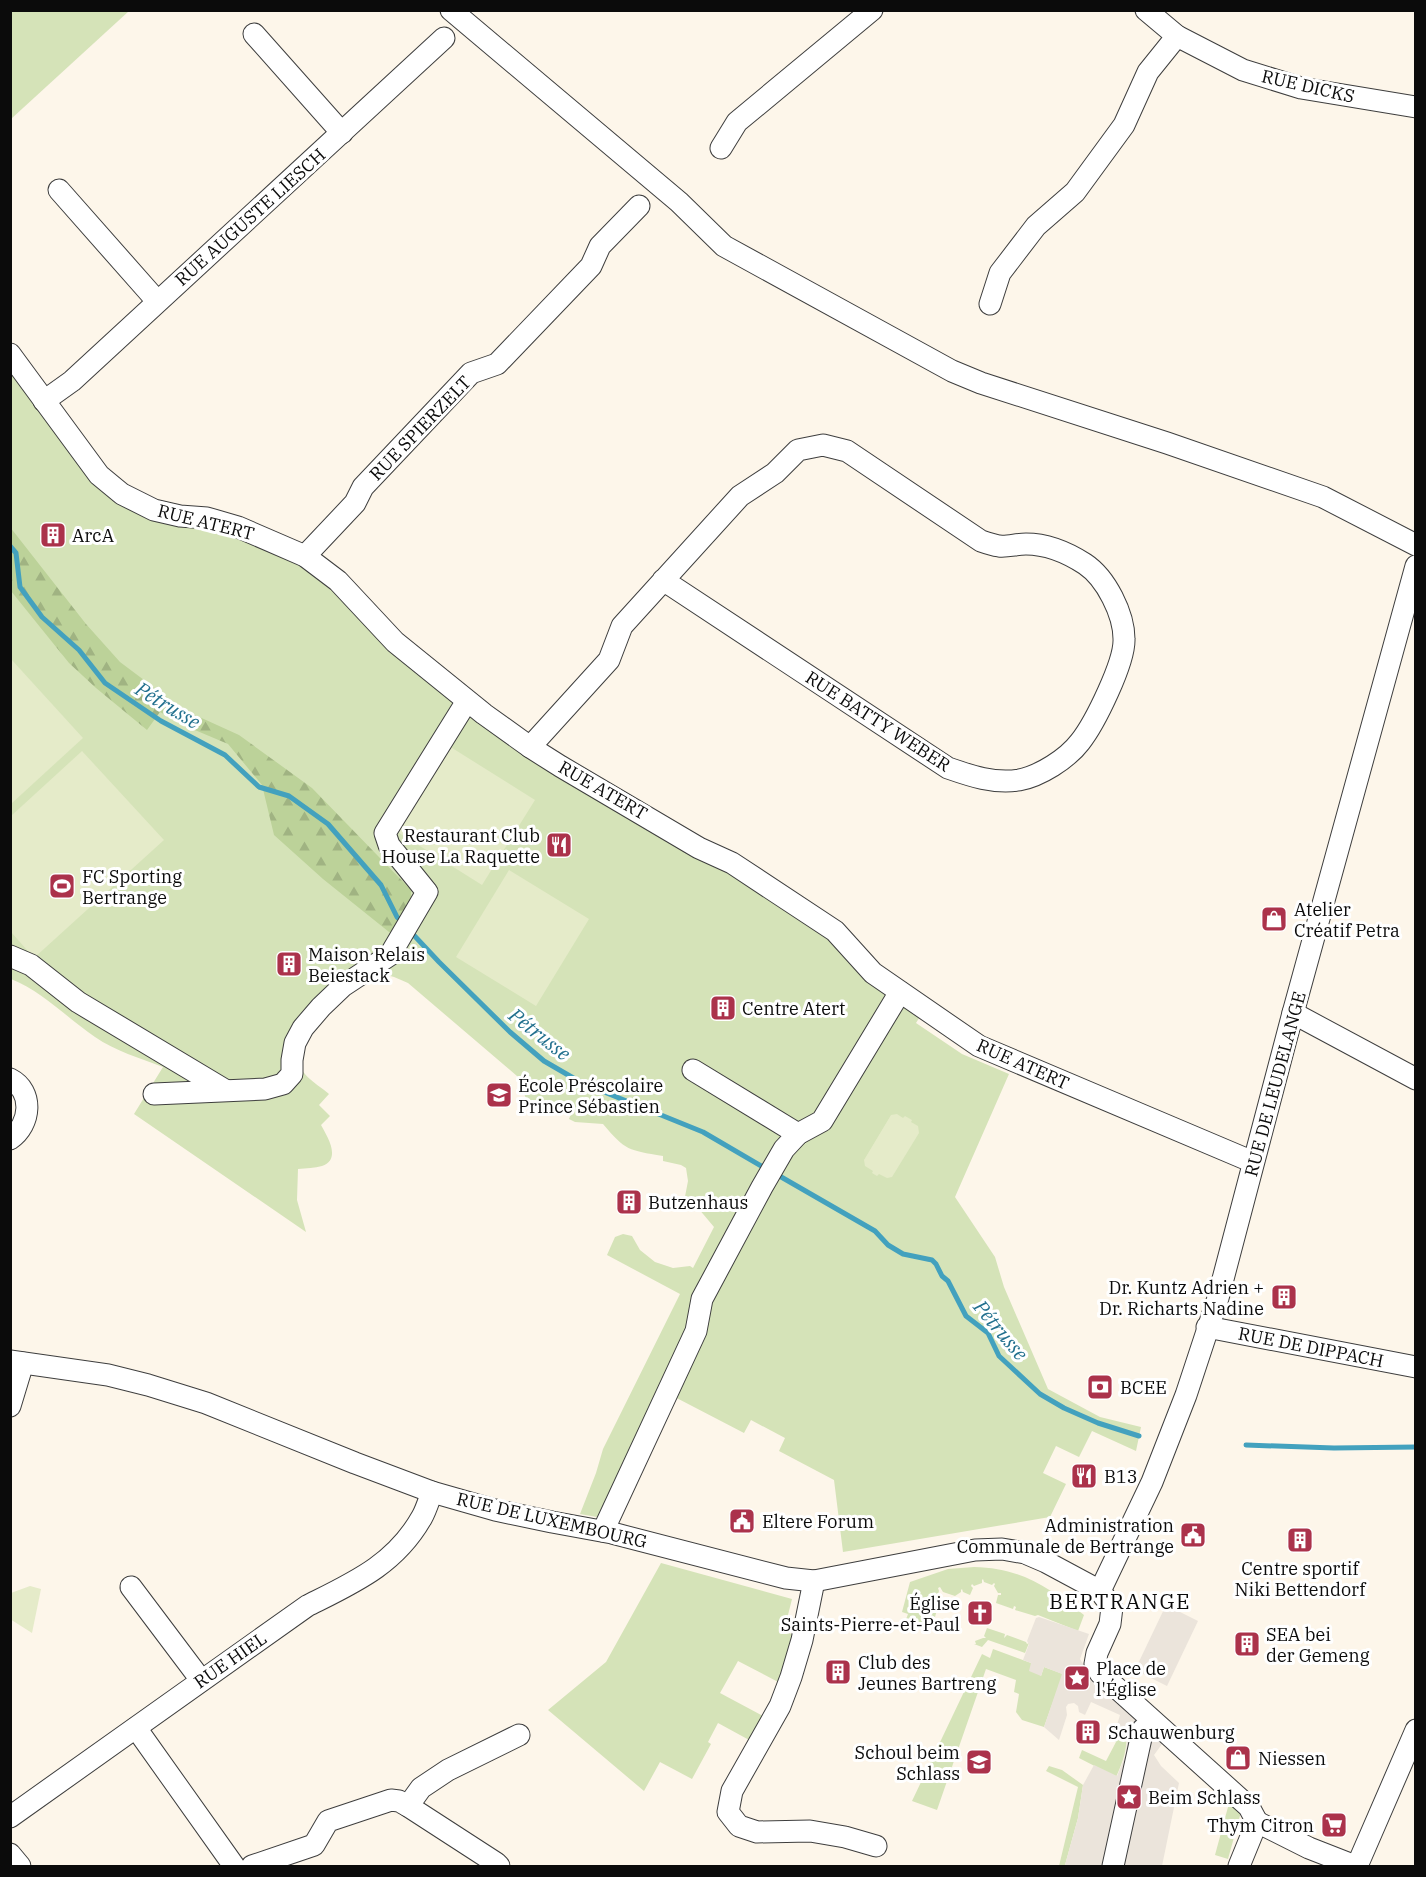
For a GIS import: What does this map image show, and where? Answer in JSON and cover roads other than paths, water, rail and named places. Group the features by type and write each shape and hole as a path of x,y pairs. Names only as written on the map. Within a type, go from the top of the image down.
{"street":[{"path":"451,10 679,202 724,246 952,371 981,383 1167,443 1323,497 1416,545"},
{"path":"721,148 736,122 872,10"},
{"name":"RUE DICKS","path":"1146,10 1178,36 1244,70 1301,88 1416,107"},
{"path":"254,34 342,133"},
{"path":"990,304 1000,273 1036,226 1075,192 1124,125 1149,72 1178,36"},
{"name":"RUE AUGUSTE LIESCH","path":"44,401 72,381 444,38"},
{"path":"59,190 157,301"},
{"name":"RUE SPIERZELT","path":"305,556 355,503 363,488 471,373 497,364 591,266 600,246 639,206"},
{"name":"RUE ATERT","path":"10,354 99,475 122,494 154,510 180,516 207,518 238,527 305,556 338,581 395,642 467,701 530,747 699,848 732,863 835,931 873,973 979,1046 1254,1162"},
{"name":"RUE BATTY WEBER","path":"530,747 609,660 622,626 663,580 740,496 775,473 798,450 823,445 847,451 981,541 999,546 1028,544 1058,549 1086,565 1098,575 1119,611 1124,640 1118,668 1106,698 1080,743 1051,768 1019,780 983,779 948,768 663,580"},
{"name":"RUE DE LEUDELANGE","path":"1100,1591 1152,1482 1186,1395 1218,1298 1293,1013 1416,566"},
{"path":"154,1094 265,1089 283,1084 292,1074 295,1043 303,1028 343,986 390,955 427,892 389,845 385,833 467,701"},
{"path":"10,956 32,965 78,1002 225,1090"},
{"path":"603,1531 696,1331 702,1299 763,1184 782,1153 798,1134 822,1121 900,992"},
{"path":"1293,1013 1416,1079"},
{"path":"693,1070 798,1134"},
{"path":"10,1079 16,1082 25,1094 27,1105 22,1128 10,1139"},
{"name":"RUE DE DIPPACH","path":"1207,1327 1416,1367"},
{"path":"10,1407 16,1362"},
{"name":"RUE DE LUXEMBOURG","path":"16,1362 108,1375 148,1385 206,1403 355,1463 432,1491 495,1510 603,1531 786,1578 814,1581 975,1550 1002,1549 1046,1562 1100,1591"},
{"name":"RUE HIEL","path":"10,1817 307,1606 381,1565 410,1535 423,1515 432,1491"},
{"path":"814,1581 802,1640 791,1677 780,1706 732,1791 728,1812 739,1826 757,1832 810,1831 845,1837 876,1846"},
{"path":"131,1587 201,1680"},
{"path":"1100,1591 1112,1607 1110,1624 1097,1653 1095,1664 1100,1673 1253,1814 1309,1848 1356,1866 1416,1730"},
{"path":"136,1728 234,1866"},
{"path":"1113,1866 1143,1729"},
{"path":"408,1806 421,1788 448,1770 519,1735"},
{"path":"252,1866 314,1845 328,1821 392,1800 408,1806 499,1866"},
{"path":"1239,1866 1253,1814"},
{"path":"10,1854 20,1866"}],"waterway":[{"name":"Pétrusse","path":"10,546 16,553 20,587 42,617 79,650 105,683 161,721 225,755 259,787 289,796 328,824 381,885 397,917 403,923"},
{"name":"Pétrusse","path":"409,930 510,1032 544,1061 582,1083 703,1132 768,1170"},
{"name":"Pétrusse","path":"776,1174 875,1231 888,1245 903,1254 932,1260 948,1281 966,1316 988,1333 999,1356 1040,1394 1098,1423 1139,1436"},
{"name":"Pétrusse","path":"1246,1445 1334,1448 1416,1447"}],"place":[{"name":"ArcA","path":"53,535"},
{"name":"Restaurant Club House La Raquette","path":"559,845"},
{"name":"FC Sporting Bertrange","path":"62,886"},
{"name":"Atelier Créatif Petra","path":"1274,919"},
{"name":"Maison Relais Beiestack","path":"289,964"},
{"name":"Centre Atert","path":"723,1008"},
{"name":"École Préscolaire Prince Sébastien","path":"499,1095"},
{"name":"Butzenhaus","path":"629,1202"},
{"name":"Dr. Kuntz Adrien + Dr. Richarts Nadine","path":"1284,1297"},
{"name":"BCEE","path":"1100,1387"},
{"name":"B13","path":"1084,1476"},
{"name":"Eltere Forum","path":"742,1521"},
{"name":"Administration Communale de Bertrange","path":"1193,1535"},
{"name":"Centre sportif Niki Bettendorf","path":"1300,1540"},
{"name":"Église Saints-Pierre-et-Paul","path":"980,1613"},
{"name":"SEA bei der Gemeng","path":"1247,1644"},
{"name":"Club des Jeunes Bartreng","path":"838,1672"},
{"name":"Place de l'Église","path":"1077,1678"},
{"name":"Schauwenburg","path":"1088,1732"},
{"name":"Niessen","path":"1238,1758"},
{"name":"Schoul beim Schlass","path":"979,1762"},
{"name":"Beim Schlass","path":"1129,1797"},
{"name":"Thym Citron","path":"1334,1825"}],"district":[{"name":"BERTRANGE","path":"1120,1601"}]}
